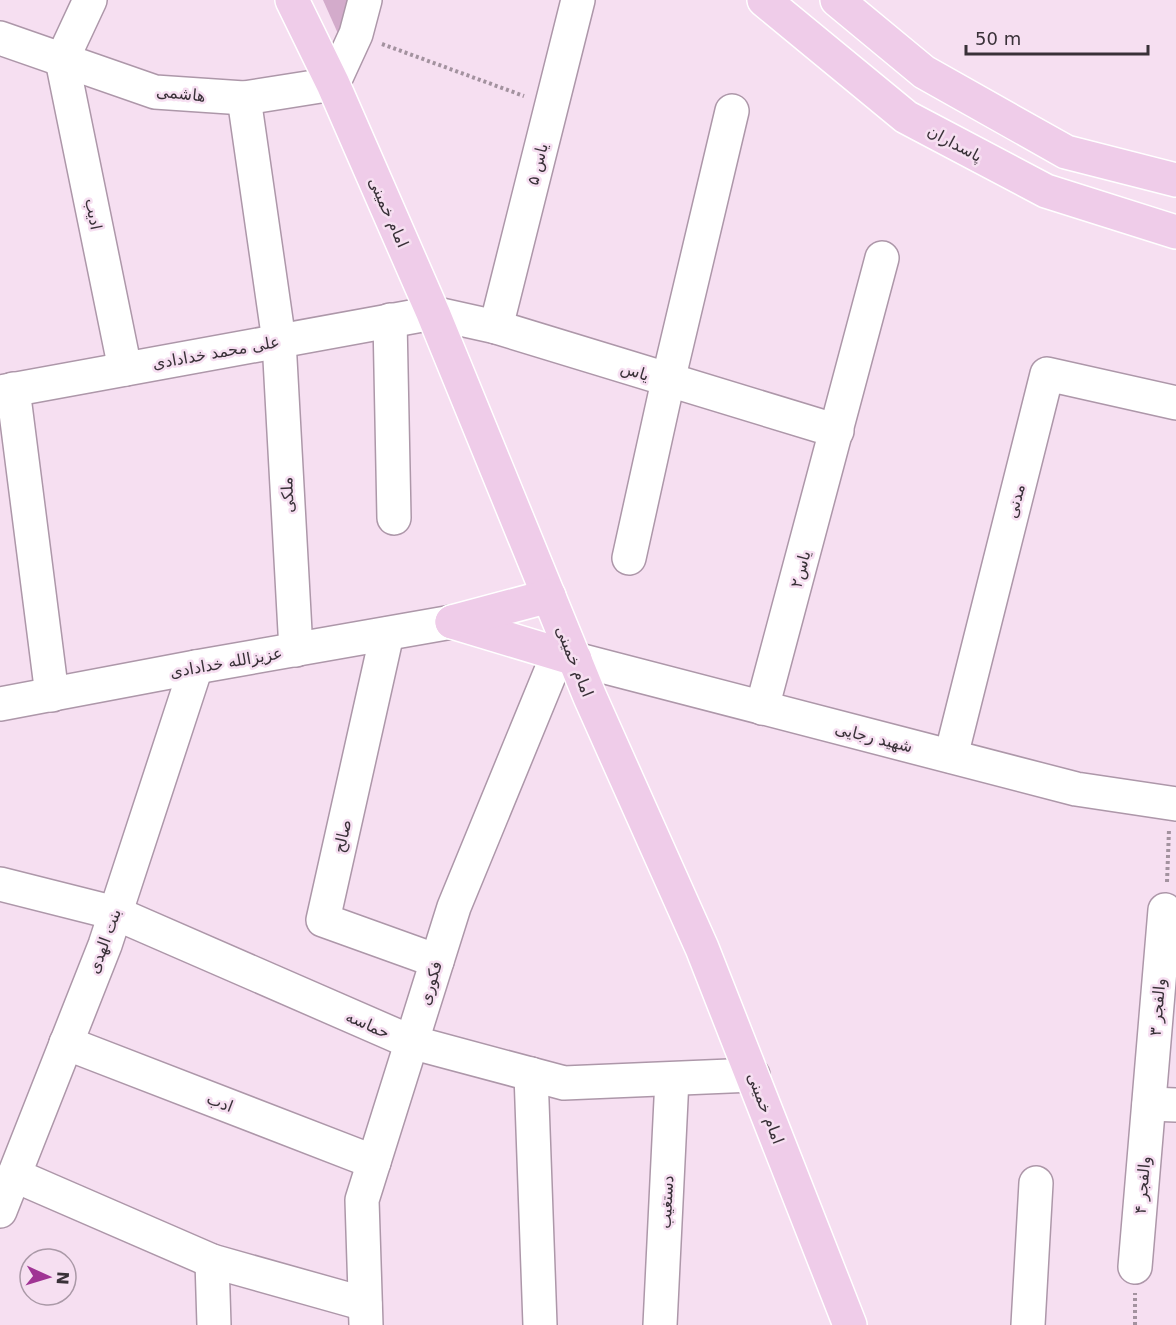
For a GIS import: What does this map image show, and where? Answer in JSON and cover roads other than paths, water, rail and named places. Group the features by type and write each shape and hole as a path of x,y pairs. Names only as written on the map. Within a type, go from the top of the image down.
{"main road":[{"name":"امام خمینی","path":"292,0 333,84 433,313 549,596 566,657 702,948 850,1325"},
{"name":"پاسداران","path":"764,0 906,117 1046,191 1176,232"},
{"path":"837,0 924,72 1066,152 1176,180"},
{"path":"452,622 549,596"},
{"path":"452,622 566,657"}],"street":[{"path":"62,60 90,0"},
{"path":"333,84 356,34 365,0"},
{"name":"یاس ۵","path":"496,327 578,0"},
{"name":"هاشمی","path":"0,38 155,92 244,98 333,84"},
{"name":"ادیب","path":"62,60 125,369"},
{"name":"ملکی","path":"244,98 279,341 296,650"},
{"path":"629,558 732,111"},
{"name":"یاس۲","path":"762,708 882,258"},
{"name":"علی محمد خدادادی","path":"7,391 433,313"},
{"name":"یاس","path":"433,313 496,327 837,431"},
{"path":"390,320 394,518"},
{"name":"مدنی","path":"951,756 1047,374 1176,403"},
{"path":"7,391 52,695"},
{"name":"عزیزالله خدادادی","path":"0,704 452,622"},
{"name":"صالح","path":"387,634 323,920 436,961"},
{"name":"شهید رجایی","path":"566,657 1076,789 1173,803"},
{"name":"فکوری","path":"365,1314 362,1200 454,907 566,657"},
{"name":"بنت الهدی","path":"0,1211 115,914 196,667"},
{"name":"حماسه","path":"0,884 115,914 411,1042 564,1083 753,1075"},
{"name":"والفجر ۳","path":"1162,1104 1165,910"},
{"name":"ادب","path":"66,1043 374,1162"},
{"path":"531,1074 540,1325"},
{"name":"دستغیب","path":"660,1325 672,1079"},
{"name":"والفجر ۴","path":"1135,1267 1162,1104"},
{"path":"14,1175 212,1261 365,1314"},
{"path":"1028,1325 1036,1183"},
{"path":"212,1261 214,1325"}]}
